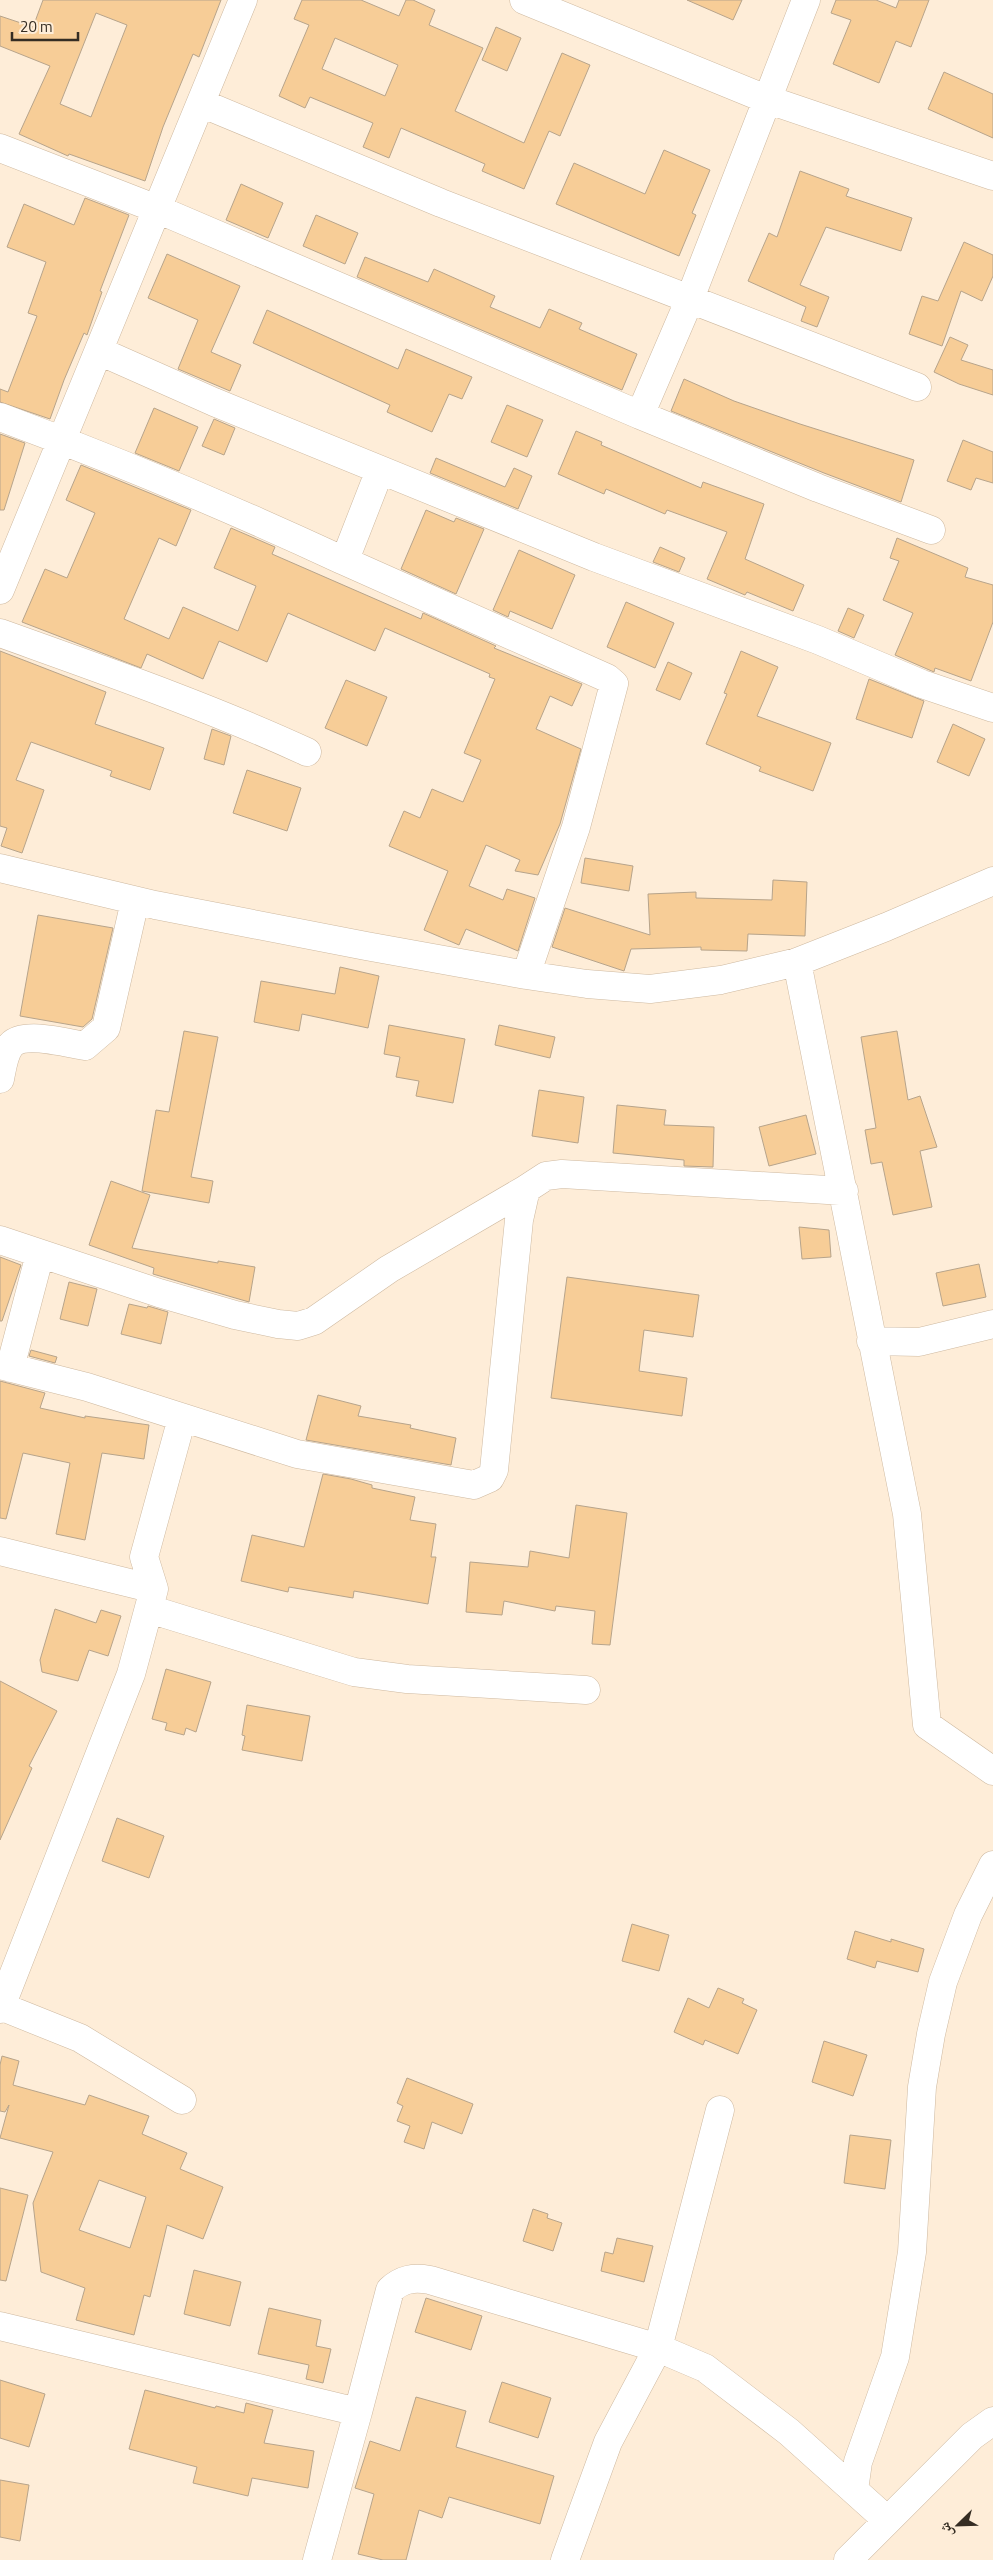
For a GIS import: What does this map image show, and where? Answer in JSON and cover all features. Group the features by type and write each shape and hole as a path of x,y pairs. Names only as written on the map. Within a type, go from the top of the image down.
{"street":[{"path":"0,590 243,0"},
{"path":"524,0 766,99 993,176"},
{"path":"640,415 689,301 806,0"},
{"path":"201,103 441,203 689,301 917,387"},
{"path":"0,148 157,210 640,415 818,488 931,530"},
{"path":"99,351 182,388 594,557 818,640 922,684 993,708"},
{"path":"0,417 62,440 241,513 607,678 614,684 576,827 526,975"},
{"path":"342,560 348,552 380,470"},
{"path":"0,632 132,680 260,730 307,752"},
{"path":"0,868 135,901 526,975 587,984 650,989 721,980 798,962 886,927 993,880"},
{"path":"0,1079 6,1054 10,1046 18,1040 34,1038 85,1046 106,1028 135,901"},
{"path":"798,962 844,1191 871,1341 907,1514 927,1725 993,1771"},
{"path":"0,1240 236,1315 278,1324 298,1326 314,1320 389,1269 546,1176 562,1174 844,1191"},
{"path":"40,1254 5,1367 86,1388 297,1454 474,1485 490,1478 494,1470 519,1220 526,1189"},
{"path":"871,1341 919,1342 993,1324"},
{"path":"182,1418 144,1557 151,1599 131,1674 0,2007 80,2038 182,2100"},
{"path":"0,1552 151,1599 354,1672 407,1679 586,1690"},
{"path":"854,2490 858,2462 877,2412 897,2348 912,2252 922,2087 931,2034 943,1982 968,1915 993,1865"},
{"path":"565,2560 608,2442 658,2348 720,2110"},
{"path":"317,2560 390,2290 399,2282 415,2277 658,2348 705,2368 725,2381 789,2432 887,2520"},
{"path":"0,2326 358,2412"},
{"path":"848,2560 972,2436 993,2421"}],"building":[{"path":"43,0 221,0 199,57 193,54 163,127 145,181 69,154 68,156 19,134 50,66 0,46 0,16 33,27","holes":["96,13 127,25 91,117 60,104"]},
{"path":"302,0 361,0 399,16 406,0 413,0 435,10 429,25 483,48 455,111 524,143 562,53 590,65 560,136 549,131 524,189 482,171 485,164 401,128 389,158 363,147 373,123 310,97 305,108 279,96 309,25 294,19","holes":["335,38 398,65 385,96 322,69"]},
{"path":"687,0 742,0 733,20"},
{"path":"836,0 876,0 896,8 899,0 929,0 911,47 896,41 879,83 833,64 851,20 831,13"},
{"path":"496,27 521,38 507,71 482,60"},
{"path":"944,72 993,94 993,138 928,109"},
{"path":"664,150 710,170 692,213 696,215 679,256 556,204 574,163 645,194"},
{"path":"800,171 849,189 846,196 912,218 901,251 826,227 800,285 829,297 817,327 801,321 806,307 748,281 769,233 777,237"},
{"path":"241,184 283,203 268,238 226,220"},
{"path":"85,198 129,215 100,291 102,292 87,335 84,333 50,419 0,402 0,389 8,392 37,316 28,313 46,262 7,247 24,204 74,225"},
{"path":"316,215 358,233 345,264 303,246"},
{"path":"964,242 993,255 993,276 982,301 961,291 942,346 909,334 922,296 938,301"},
{"path":"167,254 240,286 211,352 241,365 230,391 178,369 198,320 148,298"},
{"path":"365,257 428,282 434,269 495,296 490,307 540,328 549,309 582,323 579,329 637,354 622,390 357,277"},
{"path":"267,310 398,369 406,349 472,377 462,399 449,394 432,432 387,412 390,405 253,343"},
{"path":"950,337 968,345 961,360 993,370 993,395 959,384 934,372"},
{"path":"684,379 734,401 914,460 901,502 671,411"},
{"path":"507,405 543,420 527,457 491,442"},
{"path":"154,408 198,427 179,471 135,453"},
{"path":"214,419 235,428 224,455 202,446"},
{"path":"576,431 602,442 601,445 701,488 703,482 764,504 745,559 804,585 793,611 747,592 745,595 707,579 727,532 667,510 665,514 606,489 604,494 558,474"},
{"path":"0,434 25,443 4,510 0,510"},
{"path":"963,440 993,452 993,483 976,478 971,490 947,481"},
{"path":"436,458 505,487 514,468 532,476 518,509 430,473"},
{"path":"81,465 191,510 176,546 159,538 124,619 169,639 183,607 238,631 256,586 214,568 231,528 275,547 272,554 421,619 423,613 496,646 494,648 582,684 572,706 550,696 536,729 581,749 560,824 538,875 515,871 520,860 486,845 469,886 503,900 507,889 535,898 518,951 466,929 459,945 424,930 448,871 389,846 404,811 420,818 432,789 463,802 481,760 464,753 495,679 489,677 490,674 385,628 375,651 288,613 267,662 219,641 203,679 147,654 141,668 22,622 45,569 67,578 95,513 66,500"},
{"path":"426,510 454,522 456,518 484,529 456,594 401,569"},
{"path":"897,538 968,568 965,577 993,585 993,622 971,681 935,668 934,672 895,655 913,613 883,600 899,561 890,558"},
{"path":"660,547 685,558 679,572 653,562"},
{"path":"519,550 575,575 552,629 510,611 508,617 493,610"},
{"path":"626,602 674,623 655,668 607,647"},
{"path":"848,608 864,615 854,638 838,631"},
{"path":"0,651 106,692 95,724 164,748 150,790 110,776 112,771 31,742 16,780 44,790 22,853 1,846 7,828 0,826"},
{"path":"741,651 778,667 757,716 831,743 813,791 759,771 761,767 706,744 727,694 724,693"},
{"path":"668,662 692,673 680,700 656,690"},
{"path":"869,679 924,701 912,738 856,719"},
{"path":"346,680 387,697 367,746 325,728"},
{"path":"953,724 985,739 969,776 937,762"},
{"path":"212,729 231,736 224,765 204,759"},
{"path":"247,770 301,788 287,831 233,813"},
{"path":"585,858 633,866 629,891 581,883"},
{"path":"773,880 807,882 805,936 748,934 747,951 701,950 701,947 631,949 624,971 552,947 565,908 650,935 648,894 696,892 696,898 772,900"},
{"path":"38,915 113,928 92,1019 83,1027 20,1016"},
{"path":"340,967 379,976 368,1028 302,1014 299,1031 254,1022 261,981 335,994"},
{"path":"389,1025 465,1039 453,1103 416,1096 419,1081 396,1077 400,1057 384,1054"},
{"path":"499,1025 555,1037 550,1058 495,1045"},
{"path":"184,1031 218,1037 191,1177 213,1181 209,1203 142,1191 156,1110 169,1112"},
{"path":"897,1031 908,1100 920,1096 937,1147 920,1151 932,1207 893,1215 882,1162 871,1164 865,1130 876,1128 861,1037"},
{"path":"539,1090 584,1097 578,1143 532,1136"},
{"path":"617,1105 666,1110 664,1125 714,1127 713,1167 684,1166 684,1160 613,1153"},
{"path":"806,1115 816,1154 769,1166 759,1127"},
{"path":"111,1181 150,1195 132,1248 218,1263 218,1261 255,1267 249,1302 153,1274 154,1268 89,1245"},
{"path":"799,1227 829,1230 831,1257 802,1259"},
{"path":"0,1257 21,1265 2,1321 0,1321"},
{"path":"979,1264 986,1297 943,1306 936,1273"},
{"path":"567,1277 699,1295 693,1337 644,1330 639,1371 687,1378 682,1416 551,1398"},
{"path":"69,1282 97,1289 88,1326 60,1319"},
{"path":"129,1304 147,1308 148,1306 168,1312 161,1344 121,1334"},
{"path":"31,1350 57,1357 55,1363 29,1356"},
{"path":"0,1381 45,1393 40,1408 85,1418 85,1416 149,1425 144,1459 102,1453 85,1540 56,1534 70,1463 23,1453 6,1519 0,1518"},
{"path":"318,1395 361,1406 358,1416 411,1425 410,1428 456,1438 451,1465 306,1440"},
{"path":"323,1474 351,1479 372,1485 372,1488 415,1497 410,1520 436,1524 431,1557 436,1557 428,1604 354,1591 353,1598 289,1587 288,1592 241,1581 252,1535 304,1547"},
{"path":"576,1505 627,1513 610,1645 592,1644 595,1611 556,1606 555,1611 504,1601 502,1615 466,1612 470,1562 528,1567 530,1551 569,1558"},
{"path":"55,1609 96,1623 101,1610 121,1616 108,1656 89,1650 78,1681 42,1672 40,1660"},
{"path":"166,1669 211,1682 196,1732 186,1728 184,1735 165,1730 167,1723 152,1719"},
{"path":"0,1681 57,1711 29,1766 32,1768 0,1840"},
{"path":"247,1705 310,1716 302,1761 242,1750 245,1736 242,1735"},
{"path":"117,1818 164,1836 149,1878 102,1861"},
{"path":"632,1924 669,1935 659,1971 622,1961"},
{"path":"855,1931 891,1942 891,1939 924,1949 918,1972 877,1961 875,1968 847,1959"},
{"path":"718,1988 744,1999 742,2003 757,2010 738,2054 705,2040 703,2045 674,2032 688,1998 709,2008"},
{"path":"824,2041 867,2055 853,2096 812,2082"},
{"path":"2,2056 19,2061 13,2085 85,2105 89,2095 149,2116 142,2134 187,2153 180,2169 223,2187 203,2239 167,2225 150,2297 144,2295 134,2335 76,2320 85,2288 41,2272 33,2203 53,2152 0,2138 9,2105 5,2112 0,2111 0,2065","holes":["99,2180 146,2197 130,2248 79,2230"]},
{"path":"407,2078 473,2104 462,2134 432,2122 424,2149 404,2142 410,2126 397,2121 403,2106 397,2103"},
{"path":"850,2135 891,2140 885,2189 844,2183"},
{"path":"0,2188 28,2195 6,2281 0,2280"},
{"path":"533,2209 548,2214 547,2218 562,2223 553,2251 523,2241"},
{"path":"617,2238 653,2246 644,2282 601,2271 605,2252 613,2254"},
{"path":"194,2270 241,2282 230,2326 184,2314"},
{"path":"426,2298 482,2316 471,2350 415,2332"},
{"path":"269,2308 321,2320 316,2346 331,2349 323,2383 306,2379 309,2365 258,2354"},
{"path":"0,2380 45,2394 29,2447 0,2438"},
{"path":"502,2382 551,2398 538,2438 489,2422"},
{"path":"145,2390 215,2408 216,2406 244,2413 246,2403 273,2410 264,2443 314,2451 308,2488 252,2478 248,2496 193,2483 197,2467 129,2449"},
{"path":"416,2397 466,2411 456,2447 554,2476 540,2524 449,2497 442,2518 419,2510 406,2560 383,2560 358,2554 374,2494 355,2488 370,2441 400,2451"},
{"path":"0,2480 29,2485 20,2541 0,2537"}]}
